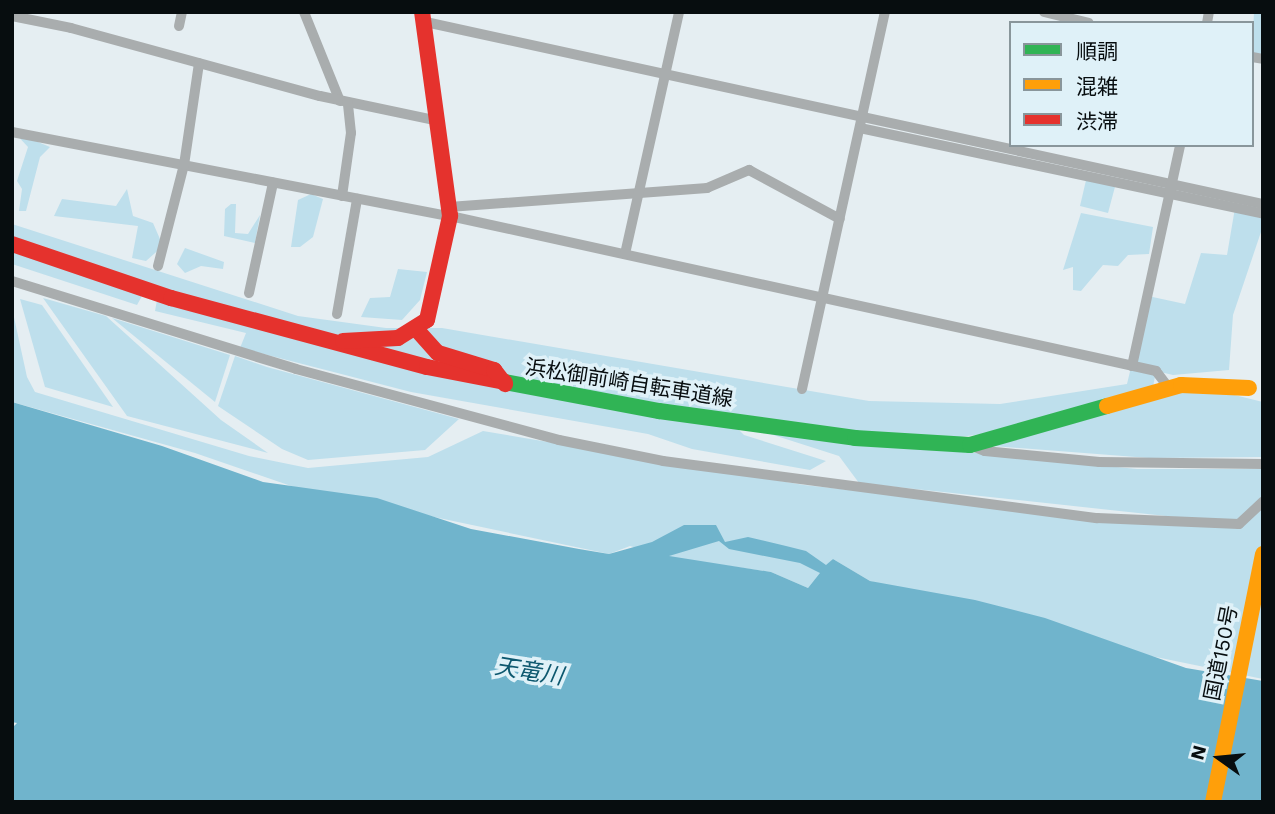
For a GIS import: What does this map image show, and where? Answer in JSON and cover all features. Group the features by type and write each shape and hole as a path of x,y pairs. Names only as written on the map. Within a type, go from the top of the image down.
{"main road":[{"path":"330,342 398,338 417,330 427,320 450,212 434,120 422,16"},
{"name":"浜松御前崎自転車道線","path":"12,244 171,298 330,342 505,384 855,438 970,445 1169,388 1203,384 1249,388"},
{"path":"417,330 438,353 494,370 505,384"},
{"name":"国道150号","path":"1213,802 1263,554"}],"street":[{"path":"179,26 182,12"},
{"path":"304,12 344,101 351,133 342,196"},
{"path":"625,254 679,12"},
{"path":"802,389 885,12"},
{"path":"1044,12 1081,21"},
{"path":"12,16 52,17 199,63 344,101 434,120"},
{"path":"422,16 861,122 1171,190 1263,214"},
{"path":"158,266 184,165 199,63"},
{"path":"12,132 357,199 450,212 625,254 1132,366 1162,374 1169,388"},
{"path":"1132,366 1180,147"},
{"path":"450,212 707,188 749,170 840,219"},
{"path":"249,293 274,183"},
{"path":"1171,190 1263,204"},
{"path":"337,314 357,199"},
{"path":"12,281 296,369 559,440 663,461 1097,518 1239,524 1263,502"},
{"path":"970,445 985,451 1099,462 1263,464"}],"shaded area":[{"path":"1254,12 1263,12 1263,58 1254,57"},
{"path":"14,132 50,147 40,157 26,211 19,211 22,189 17,181 28,147"},
{"path":"1087,176 1116,183 1108,213 1080,206"},
{"path":"127,189 133,216 153,223 163,246 146,261 132,258 138,226 54,216 62,199 116,206"},
{"path":"311,194 323,199 313,237 300,247 291,247 298,200"},
{"path":"236,204 235,233 248,234 260,215 255,243 224,236 225,209"},
{"path":"1235,208 1263,214 1263,226 1233,315 1229,370 1173,375 1156,371 1153,387 989,433 953,438 736,427 744,435 826,461 810,470 692,449 648,434 411,392 240,348 246,333 155,311 157,300 142,296 137,305 12,264 12,224 298,316 386,328 442,328 869,401 1000,404 1127,384 1148,296 1185,304 1201,253 1227,255"},
{"path":"1081,213 1153,227 1149,254 1128,255 1118,266 1103,265 1081,291 1073,290 1073,267 1063,270"},
{"path":"185,248 224,262 223,269 201,266 185,273 177,264"},
{"path":"398,269 427,272 420,300 402,320 361,317 370,298 390,297"},
{"path":"43,298 106,316 221,420 268,453 127,416"},
{"path":"20,299 42,305 113,407 45,387"},
{"path":"12,308 27,377 35,392 249,456 308,468 428,457 483,431 804,485 1109,518 1194,519 859,483 839,456 764,432 1137,469 1263,469 1263,679 1146,655 870,581 833,559 808,588 771,572 667,557 630,546 609,554 297,488 195,453 12,402"},
{"path":"112,318 230,355 215,402"},
{"path":"235,356 459,419 425,450 308,460 282,449 218,406"},
{"path":"1218,391 1263,402 1263,457 1149,458 993,446 1171,393"}],"water":[{"name":"天竜川","path":"12,402 162,446 263,482 377,498 471,529 579,549 609,554 652,542 684,525 716,525 725,542 748,537 806,551 826,565 833,559 870,581 975,600 1045,618 1186,668 1263,681 1263,802 12,802 12,728 17,723 12,722","holes":["719,541 729,549 800,563 820,573 808,588 771,572 669,556"]}],"traffic: fast":[{"path":"505,382 659,411 855,438 970,445 1107,406"}],"traffic: slow":[{"path":"1107,406 1181,385 1249,388"},
{"path":"1213,802 1263,554"}],"traffic: jam":[{"path":"343,341 398,338 427,320 450,216 422,12"},
{"path":"12,244 171,298 427,367 505,382"},
{"path":"417,330 438,353 494,370 505,384"}]}
